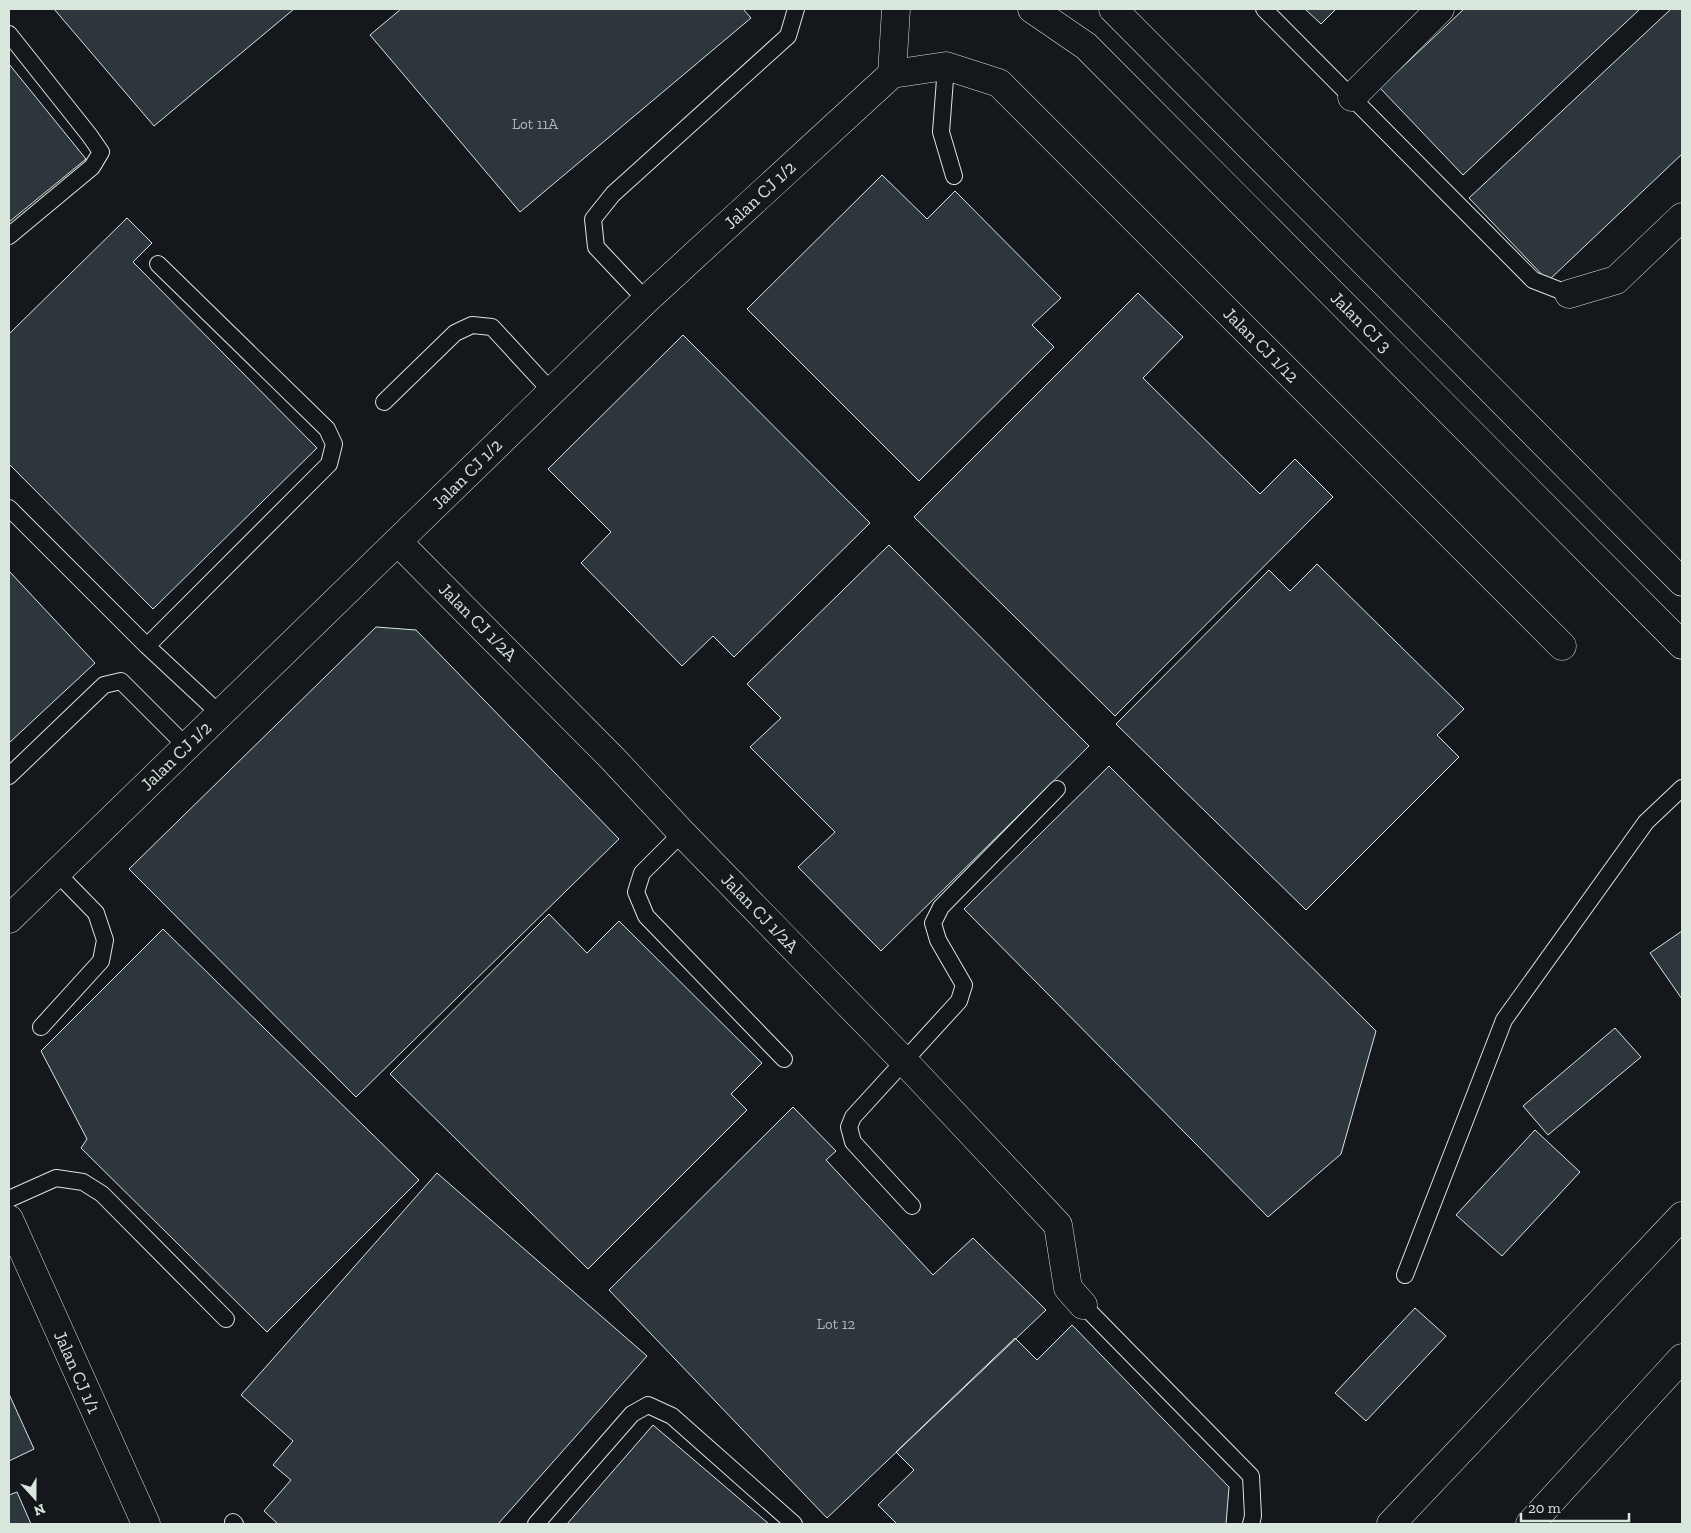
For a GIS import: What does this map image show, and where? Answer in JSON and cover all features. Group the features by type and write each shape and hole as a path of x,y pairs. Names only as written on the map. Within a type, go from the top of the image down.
{"main road":[{"path":"896,9 892,74 946,66"},
{"name":"Jalan CJ 3","path":"1032,9 1086,46 1682,645"},
{"path":"1113,9 1682,582"},
{"path":"1352,97 1440,9"},
{"name":"Jalan CJ 1/12","path":"946,66 999,83 1562,646"},
{"name":"Jalan CJ 1/2","path":"9,919 646,300 892,74"},
{"path":"1570,294 1616,280 1682,217"},
{"name":"Jalan CJ 1/2A","path":"398,542 612,758 682,833 904,1061 1058,1225 1068,1288 1083,1305"},
{"path":"1391,1524 1682,1216"},
{"name":"Jalan CJ 1/1","path":"9,1219 146,1524"},
{"path":"1530,1524 1682,1358"}],"lane":[{"path":"646,300 596,247 593,219 613,194 788,36 796,9"},
{"path":"1264,9 1533,280 1570,294"},
{"path":"9,34 101,152 92,167 9,236"},
{"path":"946,66 941,132 954,176"},
{"path":"147,646 328,464 334,444 327,429 158,264"},
{"path":"384,402 454,333 472,325 492,327 551,391"},
{"path":"9,508 147,646 220,714"},
{"path":"9,776 104,685 112,682 121,681 186,746"},
{"path":"1405,1275 1504,1020 1646,822 1682,788"},
{"path":"912,1206 853,1142 849,1127 854,1116 959,1001 964,985 938,940 932,923 941,907 1058,789"},
{"path":"682,833 642,873 636,892 646,916 784,1059"},
{"path":"41,1027 101,960 105,940 96,913 56,872"},
{"path":"9,1199 56,1178 83,1182 102,1194 226,1319"},
{"path":"1083,1305 1251,1476 1253,1516 1251,1524"},
{"path":"536,1524 632,1414 648,1405 672,1416 794,1524"}],"building":[{"path":"54,9 294,9 154,126"},
{"path":"401,9 743,9 751,18 520,212 370,35"},
{"path":"1305,9 1336,9 1321,24"},
{"path":"1464,9 1640,9 1463,175 1380,88"},
{"path":"1671,9 1682,9 1682,154 1548,281 1469,198"},
{"path":"9,64 86,159 9,222"},
{"path":"882,175 927,219 955,191 1061,298 1032,325 1054,347 919,481 747,309"},
{"path":"127,218 152,243 133,262 317,448 153,609 9,464 9,334"},
{"path":"1138,293 1183,337 1143,378 1260,494 1295,459 1333,497 1115,716 914,517"},
{"path":"683,335 870,523 734,657 713,636 682,666 581,563 611,532 548,469"},
{"path":"889,545 1089,746 881,951 798,867 835,832 750,747 781,718 747,684"},
{"path":"1317,564 1464,709 1437,735 1459,757 1306,910 1116,724 1269,570 1290,591"},
{"path":"9,571 95,663 9,743"},
{"path":"376,627 416,630 619,839 356,1097 129,869"},
{"path":"1109,766 1376,1031 1341,1154 1268,1217 964,909"},
{"path":"549,914 587,953 619,921 762,1063 731,1094 747,1110 588,1269 390,1074"},
{"path":"163,929 419,1180 267,1332 81,1148 87,1139 41,1051"},
{"path":"1682,931 1682,999 1650,953"},
{"path":"1615,1028 1641,1057 1548,1135 1523,1106"},
{"path":"793,1107 836,1151 826,1160 933,1275 973,1238 1046,1310 827,1518 609,1290"},
{"path":"1535,1130 1580,1172 1502,1256 1456,1215"},
{"path":"437,1173 647,1356 498,1524 278,1524 264,1511 291,1480 273,1465 293,1441 241,1395"},
{"path":"1415,1308 1446,1336 1366,1421 1335,1393"},
{"path":"1072,1325 1229,1487 1226,1524 897,1524 878,1505 914,1470 896,1452 1015,1338 1037,1360"},
{"path":"9,1394 34,1449 9,1461"},
{"path":"653,1425 769,1524 567,1524"},
{"path":"17,1492 31,1524 9,1524 9,1495"}]}
